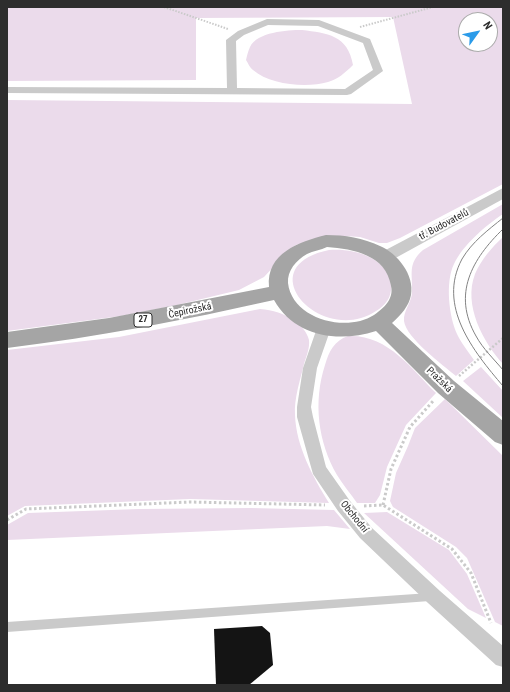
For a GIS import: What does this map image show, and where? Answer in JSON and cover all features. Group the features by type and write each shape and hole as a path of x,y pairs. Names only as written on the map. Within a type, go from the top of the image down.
{"main road":[{"path":"326,241 342,241 372,249 384,257 394,267 400,278 402,291 399,303 391,313 379,322 367,327 353,330 338,330 324,328 308,322 294,314 284,304 278,292 276,280 280,268 287,258 297,250 310,244 326,241"},
{"name":"Čepirožská","path":"7,340 62,334 138,322 278,292"},
{"name":"Pražská","path":"379,322 446,387 503,435"}],"street":[{"path":"7,90 347,92 378,71 367,41 320,23 267,22 241,33 231,40 232,91"},
{"name":"tř. Budovatelů","path":"384,257 503,193"},
{"name":"Obchodní","path":"324,328 310,368 304,407 305,417 319,469 344,506 366,533 434,597 503,658"}],"lane":[{"path":"7,627 434,597"}],"path":[{"path":"164,7 241,33"},
{"path":"344,31 433,7"},
{"path":"383,506 391,469 410,427 446,387 503,338"},
{"path":"7,520 26,509 190,502 383,506 452,549 470,573 491,624"}],"shaded area":[{"path":"7,7 503,7 503,184 400,238 387,243 379,243 360,237 345,236 319,238 296,245 290,249 264,277 239,290 177,305 121,316 7,331 7,100 412,104 393,17 196,18 196,80 7,81"},
{"path":"302,30 328,34 335,37 346,47 353,65 335,79 328,82 310,85 289,84 269,79 260,75 250,67 246,60 248,52 250,47 259,38 273,33"},
{"path":"503,204 503,214 489,224 469,243 458,257 451,271 449,299 454,327 474,360 456,376 426,351 406,328 404,317 412,296 413,265 418,255 423,250"},
{"path":"503,237 503,364 488,345 477,322 473,310 472,286 475,274 480,264"},
{"path":"329,250 359,253 377,261 384,268 389,276 391,290 387,301 382,307 376,311 355,319 334,319 316,312 302,300 294,286 294,272 305,259"},
{"path":"260,309 274,311 286,316 297,323 308,337 308,349 295,402 296,427 306,461 329,503 190,499 25,506 7,516 7,350 119,337"},
{"path":"348,336 362,337 375,341 397,354 436,393 406,425 387,467 380,495 375,503 357,503 339,479 325,449 319,422 319,393 321,379 330,351 339,341"},
{"path":"481,367 503,391 503,418 463,381"},
{"path":"445,399 503,456 503,626 495,622 467,558 456,547 393,507 390,501 396,473 415,428"},
{"path":"251,508 334,510 350,529 327,526 7,540 7,525 28,513 139,509"},
{"path":"387,512 449,550 467,574 486,618 468,609 364,513"}],"building":[{"path":"262,626 270,633 273,665 249,685 216,685 214,629"}],"tram line":[{"path":"503,218 475,242 462,259 455,277 454,294 456,311 470,343 503,386"},
{"path":"503,229 482,252 469,278 466,292 466,306 469,321 476,336 485,350 503,370"}]}
